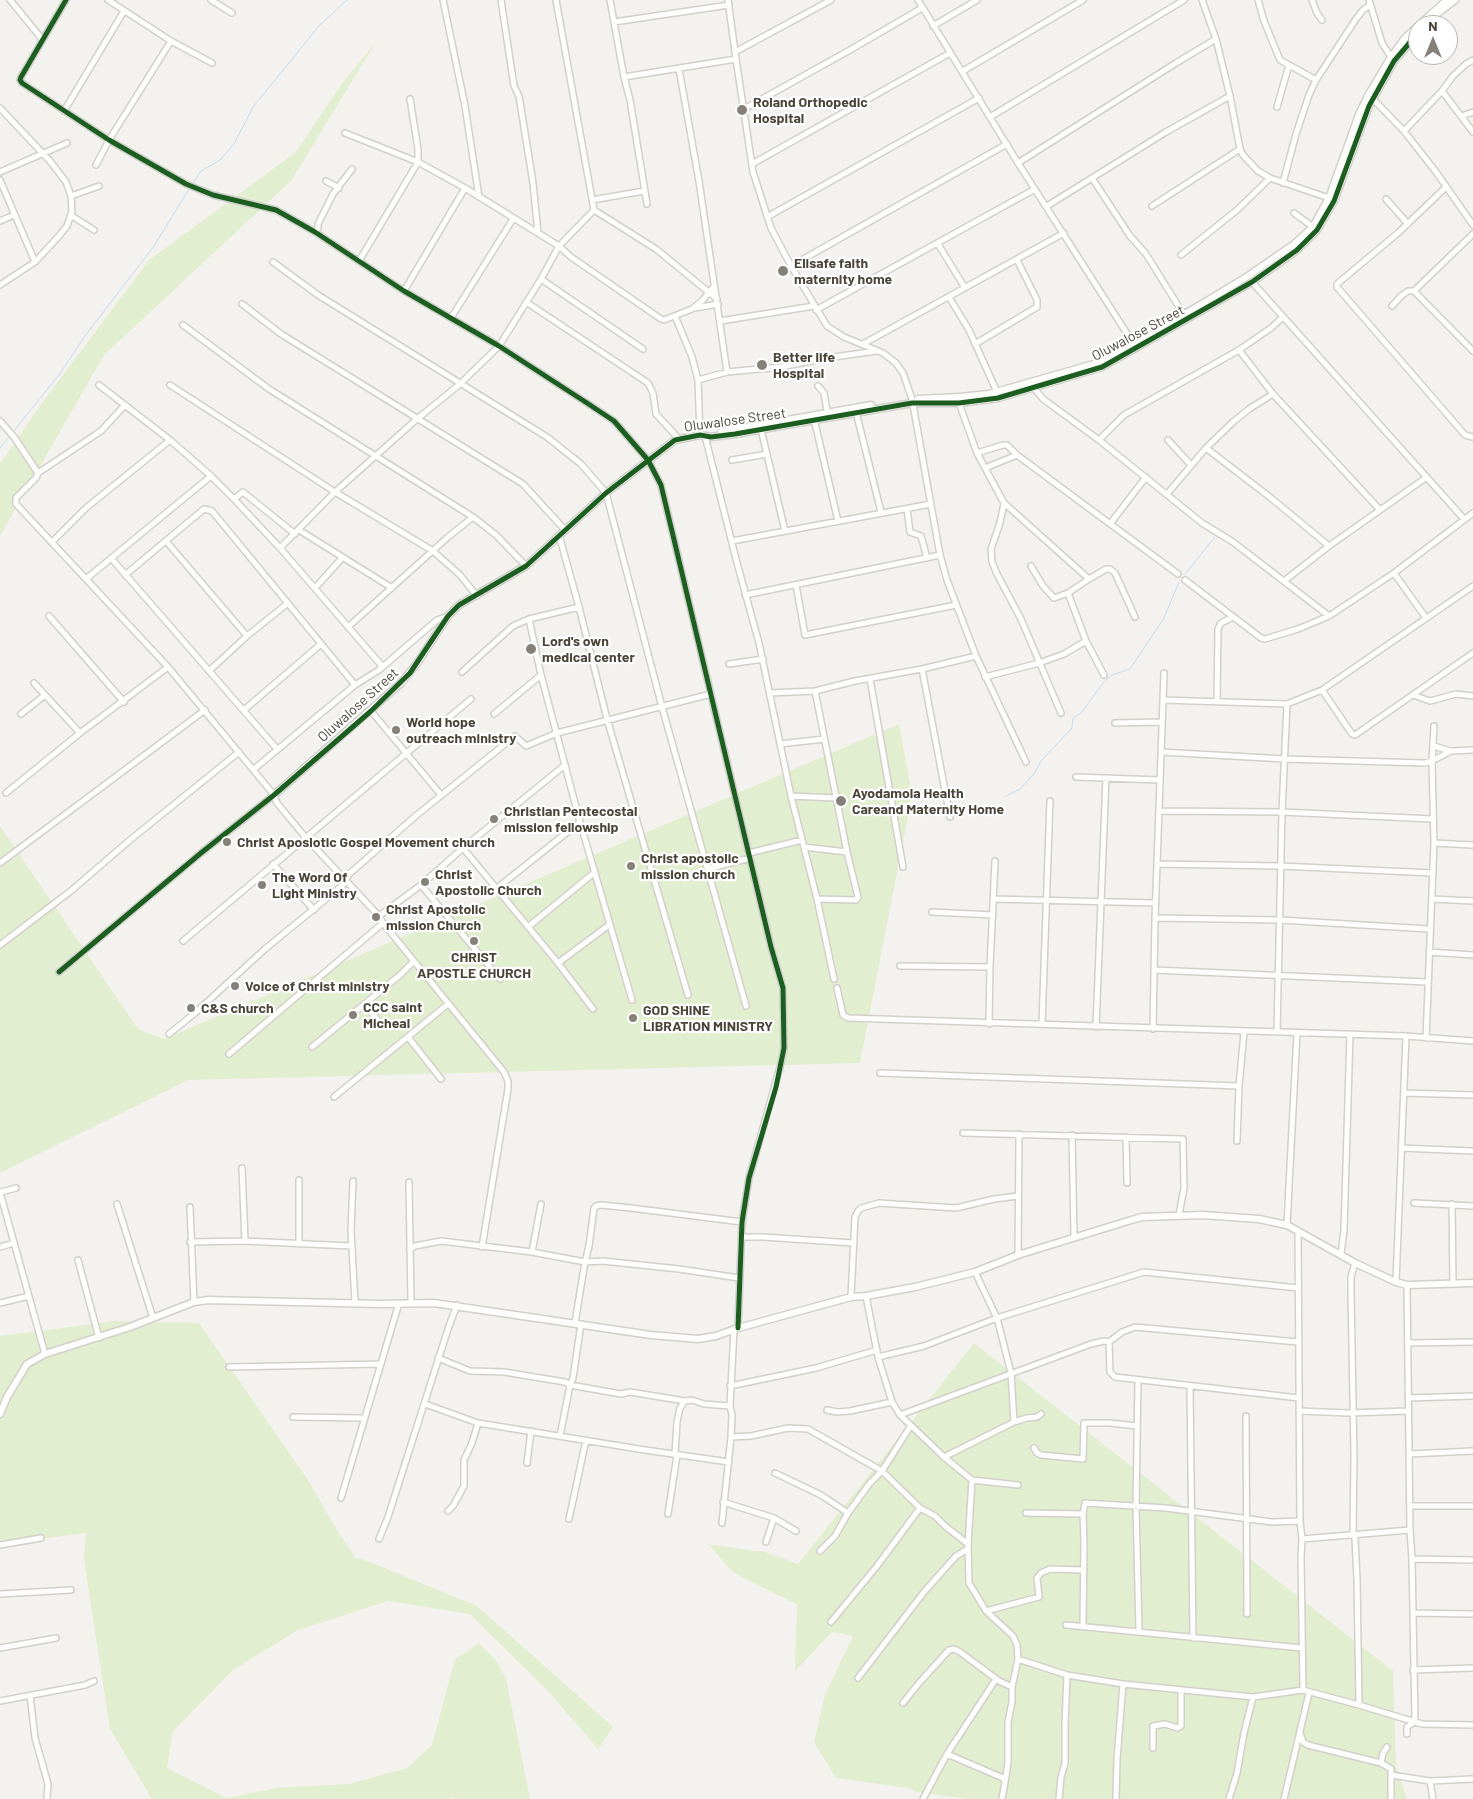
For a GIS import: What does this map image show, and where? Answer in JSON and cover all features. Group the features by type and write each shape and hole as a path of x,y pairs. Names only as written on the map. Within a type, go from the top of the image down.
{"street":[{"path":"10,0 42,40"},
{"path":"66,0 20,80 22,83 109,140 186,184 213,195 276,210 315,232 404,291 498,346 614,421 648,460 661,485 770,947 783,988 784,1048 781,1065 749,1178 742,1222 736,1329 730,1386 731,1437 722,1524"},
{"path":"108,0 171,41 212,63"},
{"path":"211,0 232,13"},
{"path":"443,0 465,106 479,197"},
{"path":"501,0 514,86 519,96 533,183 538,233"},
{"path":"556,0 594,210 656,249 709,292 718,302"},
{"path":"610,0 630,100 647,204"},
{"path":"736,52 831,0"},
{"path":"918,0 1018,163 1133,343"},
{"path":"933,26 978,0"},
{"path":"963,71 1083,0"},
{"path":"990,117 1184,0"},
{"path":"1202,0 1216,39 1230,96 1240,149 1252,166 1270,178 1329,198"},
{"path":"1258,0 1264,21 1279,57 1288,65 1316,80"},
{"path":"1312,0 1322,20"},
{"name":"Oluwalose Street","path":"1431,15 1447,0"},
{"path":"1436,15 1455,0"},
{"path":"614,22 729,2 752,164 767,217 778,243 827,326 832,331 878,351 890,358 900,368 912,401 930,504 947,580 985,677 1026,762"},
{"path":"1369,2 1382,43 1391,58"},
{"path":"1283,183 1296,134 1316,80 1369,2"},
{"path":"744,109 922,8"},
{"path":"64,110 124,11"},
{"name":"Oluwalose Street","path":"703,436 711,437 761,429 814,419 828,414 856,412 912,401 959,403 998,398 1102,367 1293,246 1313,227 1329,198 1360,112 1391,58 1408,35"},
{"path":"1018,163 1216,39"},
{"path":"96,165 109,140 171,41"},
{"name":"Oluwalose Street","path":"59,972 201,853 274,795 371,711 410,673 448,616 460,605 526,566 606,493 675,440 760,424 912,401 997,392 1100,362 1252,282 1297,250 1317,230 1334,201 1366,113 1394,61 1408,45"},
{"path":"752,164 950,53"},
{"path":"624,77 736,59"},
{"path":"1404,131 1442,91 1453,76 1473,60"},
{"path":"1277,106 1288,65"},
{"path":"680,69 718,302 727,372"},
{"path":"1442,91 1473,132"},
{"path":"1047,206 1230,96"},
{"path":"767,217 979,98"},
{"path":"359,261 418,162 418,149 410,99"},
{"path":"1373,99 1404,131 1473,225"},
{"path":"0,108 66,182 71,196 72,216 59,236 35,262 0,285"},
{"path":"1462,116 1473,112"},
{"path":"345,133 418,162 465,188 512,219 559,246 571,257 661,319 664,320 692,309 718,302"},
{"path":"0,172 67,143"},
{"path":"791,266 1007,144"},
{"path":"1152,206 1240,149"},
{"path":"315,232 333,194 352,169"},
{"path":"1092,178 1130,236 1146,254 1184,315"},
{"path":"1181,255 1238,210 1270,178"},
{"path":"0,180 35,262"},
{"path":"326,182 339,188"},
{"path":"71,196 99,186"},
{"path":"1446,187 1408,224 1337,284 1337,287 1466,435 1473,437"},
{"path":"404,291 465,188"},
{"path":"720,321 815,308 938,244 1036,189"},
{"path":"592,200 644,191"},
{"path":"1386,199 1408,224"},
{"path":"280,548 335,492 417,418 460,384 498,346 541,279 559,246 594,210"},
{"path":"1294,213 1313,227"},
{"path":"0,221 14,215"},
{"path":"72,216 94,230"},
{"path":"451,318 512,219"},
{"path":"863,344 1064,234"},
{"path":"1392,306 1408,291 1414,291 1473,234"},
{"path":"938,244 965,288"},
{"path":"975,344 1037,307 1037,300 1017,260"},
{"path":"273,262 318,295 546,437 580,464 606,493 662,707 746,1006"},
{"path":"541,279 643,349"},
{"path":"1252,282 1464,519"},
{"path":"692,309 702,301 714,286"},
{"path":"1414,291 1473,351"},
{"path":"949,297 975,344 997,392"},
{"path":"526,302 648,383 654,393 656,414 679,439"},
{"path":"242,304 281,334 523,484 565,530"},
{"path":"675,316 692,357 698,380 703,436 762,659 791,796 817,900 834,979"},
{"path":"1099,440 1124,415 1239,350 1271,328 1282,317"},
{"path":"183,325 269,389 472,517 496,535 526,566"},
{"path":"1239,350 1274,394 1380,510"},
{"path":"698,380 727,372 781,367 878,351"},
{"path":"99,385 170,440 211,476 280,548 382,666"},
{"path":"170,385 335,492 433,552 460,575 477,596"},
{"path":"818,386 824,393 828,414"},
{"path":"1034,388 1043,399 1099,440 1202,523 1233,542 1329,616"},
{"path":"1167,494 1206,448 1249,409 1274,394"},
{"path":"959,403 977,453 1004,503 1089,579"},
{"path":"125,405 101,431 38,473 36,478 18,495 15,502 168,667 205,710 274,795 277,803 306,838 379,916 495,1060 508,1081 508,1088 482,1247"},
{"path":"856,412 881,512"},
{"path":"814,419 838,521"},
{"path":"0,421 14,437 38,473"},
{"path":"761,429 785,531"},
{"path":"52,542 86,508 170,440"},
{"path":"1168,440 1191,465"},
{"path":"977,453 1005,445 1178,574"},
{"path":"1206,448 1329,546"},
{"path":"732,460 767,454"},
{"path":"985,468 1017,455"},
{"path":"86,579 211,476"},
{"path":"1284,581 1329,546 1427,477"},
{"path":"1110,524 1146,478"},
{"path":"234,499 243,492 294,534"},
{"path":"1004,503 1000,524 991,549 992,562 1021,620 1061,713"},
{"path":"732,541 930,504"},
{"path":"126,575 204,509 212,511 355,685"},
{"path":"907,509 910,532 921,536 927,558"},
{"path":"1185,580 1263,639 1298,629 1329,616 1394,572 1473,513"},
{"path":"348,627 472,517"},
{"path":"299,530 392,588"},
{"path":"559,535 579,607 606,719 688,994"},
{"path":"166,541 247,636"},
{"path":"745,595 940,555"},
{"path":"111,558 277,749"},
{"path":"315,588 342,558"},
{"path":"1031,566 1043,586 1054,598 1068,593 1108,569 1115,573 1135,617"},
{"path":"1394,572 1426,618"},
{"path":"796,586 803,634 805,635 956,605"},
{"path":"1163,700 1287,704 1322,690 1473,586"},
{"path":"1068,593 1086,641 1104,675"},
{"path":"209,671 247,636 288,603"},
{"path":"462,672 513,626 579,607"},
{"path":"49,616 124,702"},
{"path":"252,770 355,685 373,675 436,620 448,616"},
{"path":"1217,701 1218,629 1221,623 1233,616"},
{"path":"529,620 541,674 580,822 632,1000"},
{"path":"985,677 1039,663 1064,654 1086,641"},
{"path":"244,710 321,644"},
{"path":"1322,690 1354,735 1473,653"},
{"path":"770,693 815,691 976,656"},
{"path":"729,664 762,659"},
{"path":"6,793 80,733 124,702 168,667"},
{"path":"922,669 950,817"},
{"path":"1153,1029 1155,918 1160,810 1159,780 1164,673"},
{"path":"494,714 541,674"},
{"path":"870,679 902,867"},
{"path":"34,683 80,733"},
{"path":"815,691 858,899 817,900"},
{"path":"169,1034 343,885 349,874 441,795 515,736 526,746 557,733 606,719 711,694"},
{"path":"1413,695 1430,701 1456,694 1473,696"},
{"path":"21,714 45,695"},
{"path":"183,941 471,699"},
{"path":"1277,1032 1280,866 1287,704"},
{"path":"0,863 205,710"},
{"path":"371,711 441,795"},
{"path":"1115,723 1162,722"},
{"path":"1426,1038 1429,928 1434,843 1432,761 1434,726"},
{"path":"780,744 824,739"},
{"path":"1434,746 1451,751 1473,750"},
{"path":"1161,752 1285,759 1425,763 1451,751"},
{"path":"0,945 72,890 130,840 239,752"},
{"path":"379,916 421,885 462,848 566,764"},
{"path":"1076,777 1159,780"},
{"path":"1096,1027 1106,778"},
{"path":"791,796 836,798"},
{"path":"1042,1024 1050,801"},
{"path":"1160,810 1282,812 1432,819"},
{"path":"496,889 580,822"},
{"path":"707,869 802,840"},
{"path":"1434,843 1473,845"},
{"path":"804,847 847,852"},
{"path":"462,848 558,963 593,1009"},
{"path":"989,1024 995,861"},
{"path":"273,864 314,910"},
{"path":"1158,864 1280,866 1433,873"},
{"path":"528,927 596,872"},
{"path":"421,885 500,979"},
{"path":"993,899 1156,903"},
{"path":"1432,899 1473,901"},
{"path":"932,912 993,915"},
{"path":"1155,918 1280,920 1429,928"},
{"path":"229,1054 370,932 383,923"},
{"path":"558,963 609,925"},
{"path":"1429,952 1473,955"},
{"path":"312,1047 400,975 414,961"},
{"path":"900,966 990,968"},
{"path":"1154,970 1427,982"},
{"path":"837,988 843,1015 848,1018 1406,1036 1473,1041"},
{"path":"364,1004 377,1018"},
{"path":"334,1097 448,1004"},
{"path":"1238,1142 1239,1086 1244,1032"},
{"path":"1287,1225 1297,1033"},
{"path":"1340,1254 1344,1230 1350,1034"},
{"path":"1396,1282 1406,1036"},
{"path":"408,1037 441,1079"},
{"path":"880,1073 1239,1086"},
{"path":"1404,1093 1473,1094"},
{"path":"963,1133 1183,1139 1184,1188 1179,1215"},
{"path":"1018,1255 1019,1134"},
{"path":"1072,1135 1074,1237"},
{"path":"1126,1137 1127,1183"},
{"path":"1401,1148 1473,1151"},
{"path":"242,1168 245,1242"},
{"path":"298,1180 299,1244"},
{"path":"353,1181 351,1246 355,1303"},
{"path":"409,1182 411,1302"},
{"path":"16,1188 0,1194 45,1354"},
{"path":"851,1297 855,1217 858,1211 868,1205 879,1203 956,1208 1018,1196"},
{"path":"1414,1203 1473,1206"},
{"path":"117,1204 153,1318"},
{"path":"532,1252 541,1204"},
{"path":"1452,1204 1453,1284"},
{"path":"560,1436 573,1378 585,1262 594,1208 598,1205 742,1222"},
{"path":"190,1207 194,1302"},
{"path":"0,1414 27,1364 45,1354 99,1338 194,1302 208,1300 434,1303 650,1335 698,1339 716,1336 851,1297 915,1287 975,1272 1018,1255 1142,1217 1179,1215 1240,1217 1287,1225 1355,1263 1396,1282 1407,1285 1473,1282"},
{"path":"1284,1799 1300,1733 1306,1692 1302,1648 1298,1232"},
{"path":"742,1237 853,1243"},
{"path":"410,1249 441,1241 532,1252 585,1262 603,1261 739,1278"},
{"path":"190,1242 351,1246"},
{"path":"0,1247 14,1243"},
{"path":"78,1260 99,1338"},
{"path":"1355,1263 1351,1292 1354,1455 1353,1536 1357,1579 1359,1705"},
{"path":"975,1272 996,1318 1011,1373 1014,1422"},
{"path":"878,1357 924,1346 996,1318 1144,1272 1298,1288"},
{"path":"1407,1285 1415,1722"},
{"path":"0,1303 29,1296"},
{"path":"866,1296 878,1357 892,1402 900,1415 910,1427 972,1480 1018,1485"},
{"path":"341,1498 399,1303"},
{"path":"380,1539 425,1404 438,1358 457,1306"},
{"path":"900,1415 1091,1344 1109,1342 1122,1332 1135,1327 1298,1342"},
{"path":"1109,1342 1110,1372 1115,1377 1299,1398"},
{"path":"1408,1343 1473,1342"},
{"path":"730,1386 816,1368 877,1350"},
{"path":"438,1358 470,1371 504,1372 621,1394 630,1392 685,1401 692,1400 704,1404 730,1406"},
{"path":"229,1367 381,1364"},
{"path":"1138,1380 1136,1506 1139,1631"},
{"path":"1190,1386 1193,1638"},
{"path":"1408,1398 1473,1396"},
{"path":"668,1514 676,1454 677,1422 680,1408 685,1401"},
{"path":"827,1410 836,1412 850,1411 892,1402"},
{"path":"425,1404 478,1423 729,1462"},
{"path":"1299,1412 1408,1411"},
{"path":"944,1457 1014,1422 1037,1417 1041,1414"},
{"path":"1246,1416 1247,1614"},
{"path":"292,1417 365,1418"},
{"path":"448,1511 453,1506 464,1486 464,1460 478,1423"},
{"path":"1034,1448 1041,1455 1083,1459 1084,1423 1137,1426"},
{"path":"820,1551 835,1536 848,1513 870,1483 882,1471 910,1427"},
{"path":"731,1437 750,1436 788,1428 808,1429 882,1471 920,1508 935,1516 968,1547"},
{"path":"527,1464 531,1431"},
{"path":"569,1519 586,1440"},
{"path":"1409,1454 1473,1451"},
{"path":"775,1473 821,1495 848,1513"},
{"path":"972,1480 968,1547 969,1583 986,1611 1016,1640 1018,1659 1012,1687 1008,1722 1008,1763 1002,1799"},
{"path":"723,1502 774,1518 796,1531"},
{"path":"1083,1626 1083,1514 1085,1503 1136,1506 1272,1522 1300,1521"},
{"path":"1410,1506 1473,1506"},
{"path":"831,1622 878,1566 920,1508"},
{"path":"1026,1513 1083,1514"},
{"path":"766,1542 774,1518"},
{"path":"1302,1540 1410,1530"},
{"path":"0,1545 40,1538"},
{"path":"858,1678 924,1592 956,1556 968,1547"},
{"path":"1412,1559 1473,1560"},
{"path":"986,1611 1039,1597 1037,1578 1041,1572 1050,1569 1084,1570"},
{"path":"0,1594 71,1590"},
{"path":"1413,1613 1473,1614"},
{"path":"1066,1625 1302,1648"},
{"path":"0,1648 56,1638"},
{"path":"903,1703 949,1650 954,1649 996,1679 1012,1687"},
{"path":"1018,1659 1068,1675 1123,1684 1253,1697 1306,1692 1359,1705 1422,1724 1473,1725"},
{"path":"1413,1670 1473,1668"},
{"path":"1059,1799 1061,1777 1065,1763 1068,1675"},
{"path":"923,1799 947,1754 996,1679"},
{"path":"0,1701 30,1694 85,1686 94,1681"},
{"path":"1116,1799 1123,1684"},
{"path":"1153,1748 1153,1726 1164,1724 1178,1728 1181,1726 1181,1690"},
{"path":"30,1694 35,1738 48,1784 47,1799"},
{"path":"1229,1799 1237,1773 1253,1697"},
{"path":"1407,1734 1407,1727 1415,1722"},
{"path":"1300,1733 1303,1742 1308,1745 1381,1763 1391,1769 1391,1799"},
{"path":"1381,1763 1383,1753 1388,1747"},
{"path":"947,1754 1001,1777 1005,1782"},
{"path":"1391,1776 1430,1781 1473,1779"},
{"path":"1430,1781 1432,1799"}],"green space":[{"path":"376,42 291,181 104,355 0,536 0,464 40,406 149,260 296,152 341,85"},
{"path":"899,724 912,795 860,1063 188,1080 0,1173 0,826 138,1029 164,1039"},
{"path":"115,1321 199,1323 308,1480 335,1527 357,1560 360,1558 477,1606 613,1727 598,1749 548,1691 470,1614 388,1601 298,1630 233,1670 173,1731 167,1768 227,1798 277,1788 349,1784 407,1768 432,1745 455,1659 479,1643 495,1659 506,1678 530,1799 152,1799 110,1729 84,1560 86,1533 1,1544 0,1548 0,1336"},
{"path":"974,1343 1393,1671 1396,1767 1407,1799 968,1799 836,1778 814,1742 825,1695 853,1636 832,1632 795,1671 797,1604 733,1572 708,1544 762,1551 798,1564"}],"waterway":[{"path":"192,185 201,171 220,160 234,144 253,107 319,26 347,0"},
{"path":"13,432 59,375 85,336 154,246 189,189"},
{"path":"0,448 11,435"},
{"path":"1185,574 1215,537"},
{"path":"1006,796 1020,789 1034,774 1041,761 1072,728 1073,718 1082,712 1103,683 1112,675 1130,669 1164,618 1179,582"}],"cycle path":[{"path":"66,0 21,77 22,83 109,140 186,184 213,195 276,210 315,232 404,291 499,346 614,421 648,460 661,485 771,947 783,988 784,1048 776,1087 749,1178 742,1222 738,1328"},
{"path":"59,972 201,853 274,795 371,711 410,673 448,616 459,605 526,566 606,493 675,440 700,435 711,437 735,434 912,403 959,403 998,398 1102,367 1252,282 1297,250 1317,230 1334,201 1369,106 1394,61 1408,45"}],"place":[{"name":"Roland Orthopedic Hospital","path":"742,110"},
{"name":"Elisafe faith maternity home","path":"783,271"},
{"name":"Better life Hospital","path":"762,365"},
{"name":"Lord's own medical center","path":"531,649"},
{"name":"World hope outreach ministry","path":"396,730"},
{"name":"Ayodamola Health Careand Maternity Home","path":"841,801"},
{"name":"Christian Pentecostal mission fellowship","path":"494,819"},
{"name":"Christ Aposlotic Gospel Movement church","path":"227,842"},
{"name":"Christ apostolic mission church","path":"631,866"},
{"name":"Christ Apostolic Church","path":"425,882"},
{"name":"The Word Of Light Ministry","path":"262,885"},
{"name":"Christ Apostolic mission Church","path":"376,917"},
{"name":"CHRIST APOSTLE CHURCH","path":"474,941"},
{"name":"Voice of Christ ministry","path":"235,986"},
{"name":"C&S church","path":"191,1008"},
{"name":"CCC saint Micheal","path":"353,1015"},
{"name":"GOD SHINE LIBRATION MINISTRY","path":"633,1018"}]}
